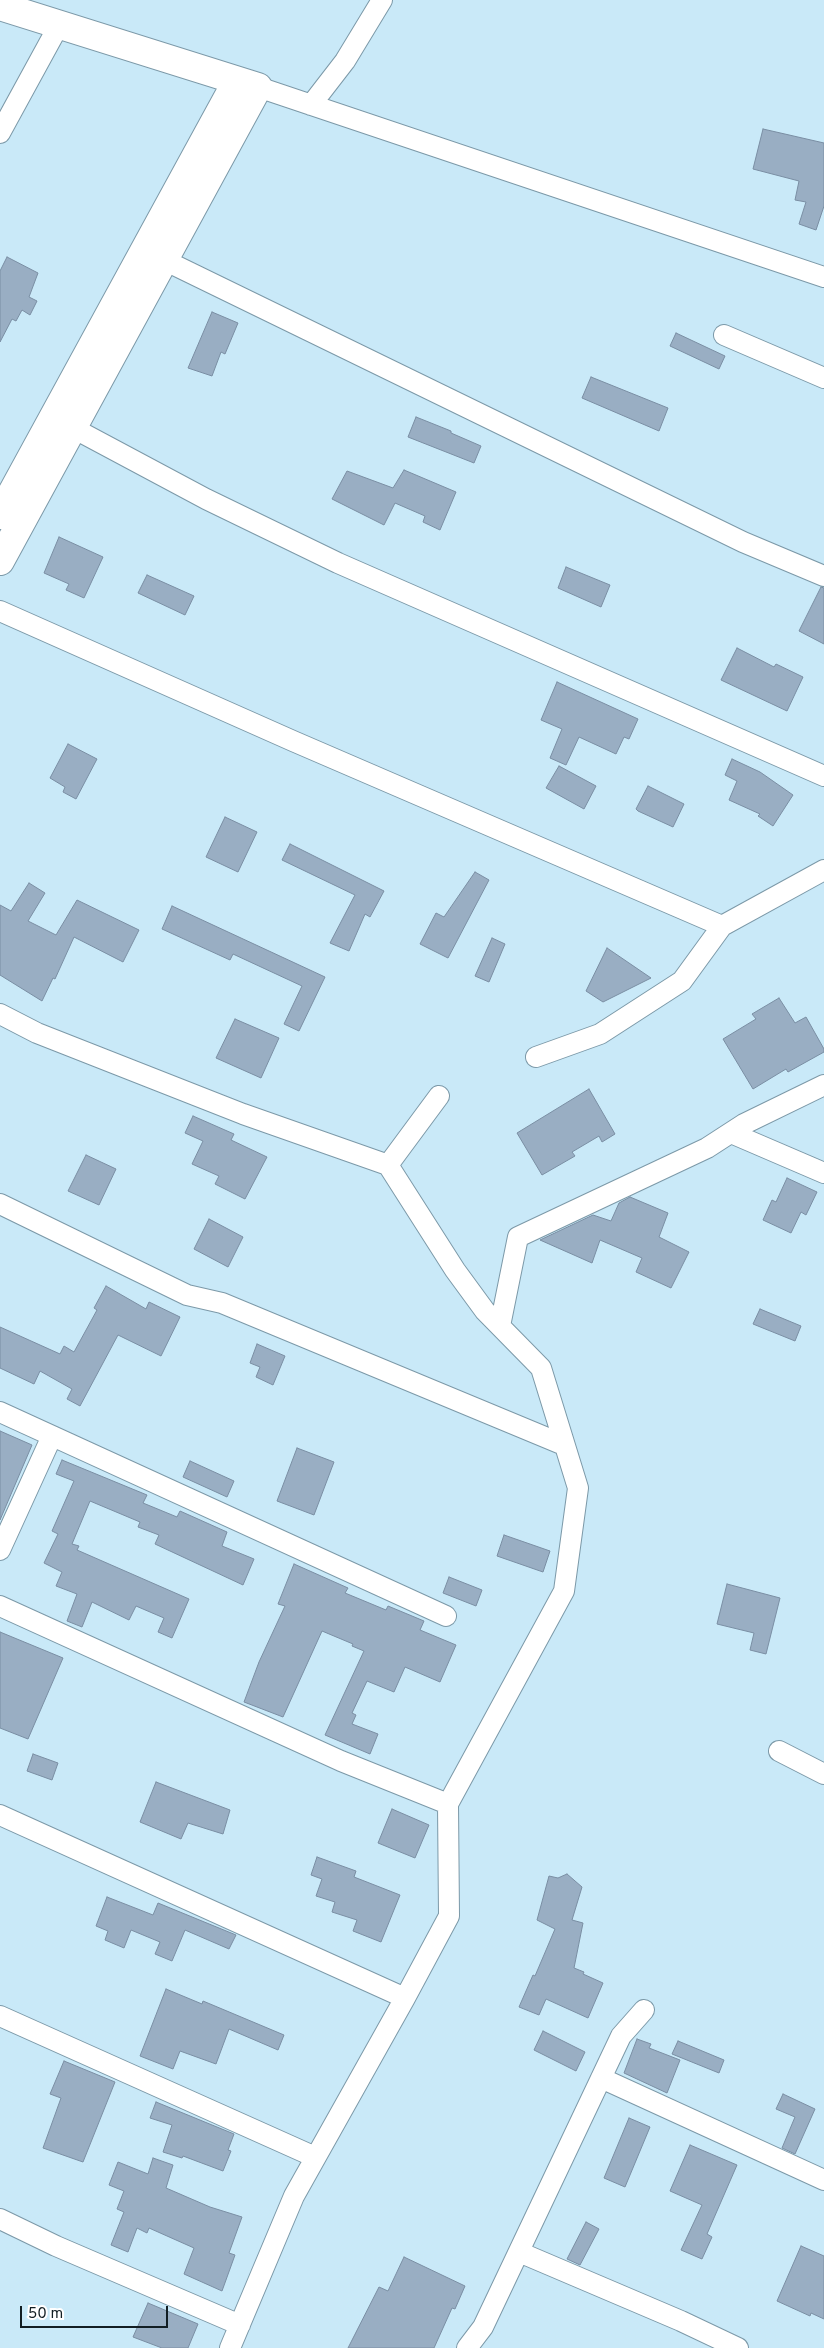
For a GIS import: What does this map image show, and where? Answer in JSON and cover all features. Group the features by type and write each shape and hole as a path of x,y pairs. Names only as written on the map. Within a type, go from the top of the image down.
{"street":[{"path":"311,105 345,61 382,0"},
{"path":"0,6 248,84 824,277"},
{"path":"0,133 60,25"},
{"path":"0,561 164,260 248,84"},
{"path":"0,515 248,84"},
{"path":"164,260 743,542 824,576"},
{"path":"724,335 824,378"},
{"path":"73,428 206,499 338,562 824,776"},
{"path":"0,611 293,741 722,926"},
{"path":"536,1057 600,1034 682,981 722,926 824,870"},
{"path":"0,1014 37,1033 243,1114 388,1165 455,1270 485,1311 540,1368 578,1488 564,1591 448,1804 449,1916 294,2196 230,2348"},
{"path":"500,1326 518,1237 707,1148 730,1133 824,1085"},
{"path":"388,1165 439,1096"},
{"path":"730,1133 824,1173"},
{"path":"0,1204 187,1296 222,1303 564,1445"},
{"path":"0,1412 446,1616"},
{"path":"0,1550 52,1436"},
{"path":"0,1606 342,1760 448,1804"},
{"path":"779,1751 824,1774"},
{"path":"0,1815 405,1998"},
{"path":"467,2348 483,2327 621,2036 644,2010"},
{"path":"0,2016 316,2157"},
{"path":"602,2078 824,2180"},
{"path":"0,2219 56,2246 240,2325"},
{"path":"519,2252 681,2321 738,2348"}],"building":[{"path":"763,129 824,143 824,206 816,230 799,224 806,202 795,200 799,181 753,169"},
{"path":"7,257 38,273 29,297 37,301 30,315 22,310 16,321 12,319 0,342 0,271"},
{"path":"212,312 238,323 225,354 221,352 212,376 188,368"},
{"path":"676,333 725,356 719,369 670,346"},
{"path":"591,377 668,408 659,431 582,398"},
{"path":"416,417 481,446 474,463 408,437"},
{"path":"404,470 456,492 440,530 423,522 425,516 395,503 384,525 332,499 347,471 393,488"},
{"path":"59,537 103,557 84,598 66,590 69,584 44,573"},
{"path":"566,567 610,585 601,607 558,588"},
{"path":"147,575 194,596 185,615 138,593"},
{"path":"821,587 824,588 824,644 799,631"},
{"path":"737,648 774,667 776,664 803,677 787,711 721,680"},
{"path":"557,682 638,719 629,739 624,737 616,754 579,737 566,765 550,758 562,729 541,720"},
{"path":"68,744 97,759 76,799 63,792 65,787 50,778"},
{"path":"732,759 760,772 793,795 773,826 758,816 760,814 729,800 737,781 725,775"},
{"path":"559,766 596,786 584,809 546,788"},
{"path":"648,786 684,804 673,827 636,809"},
{"path":"225,817 257,832 238,872 206,857"},
{"path":"290,844 384,891 370,917 365,914 349,951 330,943 355,895 282,860"},
{"path":"475,872 489,880 448,958 420,944 436,913 444,917"},
{"path":"29,883 45,893 28,921 56,935 77,900 139,930 123,962 74,937 55,979 53,978 42,1001 0,975 0,905 11,911"},
{"path":"172,906 325,977 299,1031 284,1024 302,986 233,954 230,960 162,929"},
{"path":"492,938 505,944 489,982 475,976"},
{"path":"607,948 651,978 603,1002 586,991"},
{"path":"779,998 795,1023 806,1017 824,1052 788,1072 786,1069 753,1089 723,1039 756,1019 752,1014"},
{"path":"235,1019 279,1038 261,1078 216,1058"},
{"path":"589,1089 615,1134 602,1142 599,1136 572,1152 575,1156 542,1175 517,1133"},
{"path":"193,1116 234,1134 231,1140 267,1157 245,1199 215,1184 219,1176 192,1164 203,1141 185,1133"},
{"path":"86,1155 116,1169 99,1205 68,1191"},
{"path":"787,1178 817,1192 806,1215 801,1212 791,1233 763,1220 772,1200 776,1202"},
{"path":"630,1197 668,1213 659,1237 689,1252 671,1288 636,1272 642,1258 600,1240 592,1263 540,1240 593,1215 611,1221 619,1203"},
{"path":"209,1219 243,1237 228,1267 194,1249"},
{"path":"106,1286 146,1309 149,1302 180,1317 161,1356 118,1335 80,1406 67,1399 72,1389 40,1371 34,1384 0,1368 0,1327 60,1354 64,1346 74,1352 97,1310 94,1308"},
{"path":"760,1309 801,1326 795,1341 753,1324"},
{"path":"257,1344 285,1356 273,1385 256,1377 260,1367 250,1363"},
{"path":"0,1431 32,1445 0,1520"},
{"path":"297,1448 334,1462 314,1515 277,1501"},
{"path":"62,1460 147,1495 143,1503 177,1517 180,1511 227,1532 222,1546 254,1559 243,1585 155,1544 159,1535 138,1527 140,1522 90,1501 72,1544 79,1546 77,1550 189,1599 172,1638 158,1632 164,1618 136,1606 129,1620 92,1602 82,1627 67,1621 77,1594 56,1586 62,1572 44,1563 58,1534 52,1531 74,1481 56,1474"},
{"path":"190,1461 234,1481 227,1497 183,1477"},
{"path":"504,1535 550,1551 543,1572 497,1556"},
{"path":"294,1564 348,1588 345,1593 386,1610 388,1606 424,1621 420,1630 456,1645 440,1682 405,1667 394,1692 367,1681 352,1713 356,1715 352,1724 378,1734 370,1754 325,1735 364,1651 352,1646 353,1644 322,1631 283,1717 244,1702 259,1662 285,1606 278,1604"},
{"path":"449,1577 482,1590 476,1606 443,1593"},
{"path":"727,1584 780,1598 766,1654 750,1650 754,1633 717,1624"},
{"path":"0,1632 63,1658 28,1739 0,1728"},
{"path":"33,1754 58,1763 52,1780 27,1771"},
{"path":"156,1782 230,1810 223,1834 188,1823 181,1839 140,1822"},
{"path":"392,1809 429,1825 415,1858 378,1843"},
{"path":"317,1857 356,1871 354,1877 400,1895 381,1942 353,1931 357,1920 332,1912 335,1902 316,1896 322,1879 311,1875"},
{"path":"567,1874 582,1887 572,1920 583,1923 574,1968 603,1983 588,2018 546,1999 539,2015 519,2007 533,1975 535,1976 555,1929 537,1920 549,1876 558,1878"},
{"path":"107,1897 153,1915 158,1903 236,1935 229,1949 185,1930 172,1961 155,1954 160,1942 131,1930 124,1948 105,1940 108,1931 96,1926"},
{"path":"166,1989 202,2004 203,2001 284,2035 278,2050 229,2029 216,2064 180,2051 173,2069 140,2056"},
{"path":"543,2031 585,2052 576,2071 534,2050"},
{"path":"637,2039 651,2044 649,2048 680,2060 667,2093 624,2073"},
{"path":"678,2041 724,2060 719,2073 672,2054"},
{"path":"64,2061 115,2082 83,2162 43,2148 61,2098 50,2094"},
{"path":"783,2094 815,2109 795,2154 782,2148 795,2117 776,2109"},
{"path":"156,2102 234,2134 228,2150 231,2151 223,2171 183,2156 182,2158 163,2152 172,2125 150,2118"},
{"path":"629,2118 650,2127 625,2187 604,2178"},
{"path":"690,2145 737,2165 707,2234 712,2237 702,2259 681,2250 702,2205 670,2191"},
{"path":"153,2158 173,2165 166,2188 210,2207 242,2217 229,2253 235,2255 222,2291 184,2274 194,2248 149,2228 147,2233 137,2228 128,2252 111,2245 124,2212 117,2209 124,2191 109,2185 118,2162 148,2174"},
{"path":"586,2222 599,2229 580,2265 567,2259"},
{"path":"801,2246 824,2256 824,2319 811,2313 810,2316 777,2301"},
{"path":"404,2257 465,2286 455,2309 452,2308 434,2348 348,2348 379,2287 388,2291"},
{"path":"148,2303 198,2324 188,2348 162,2348 133,2337"}]}
